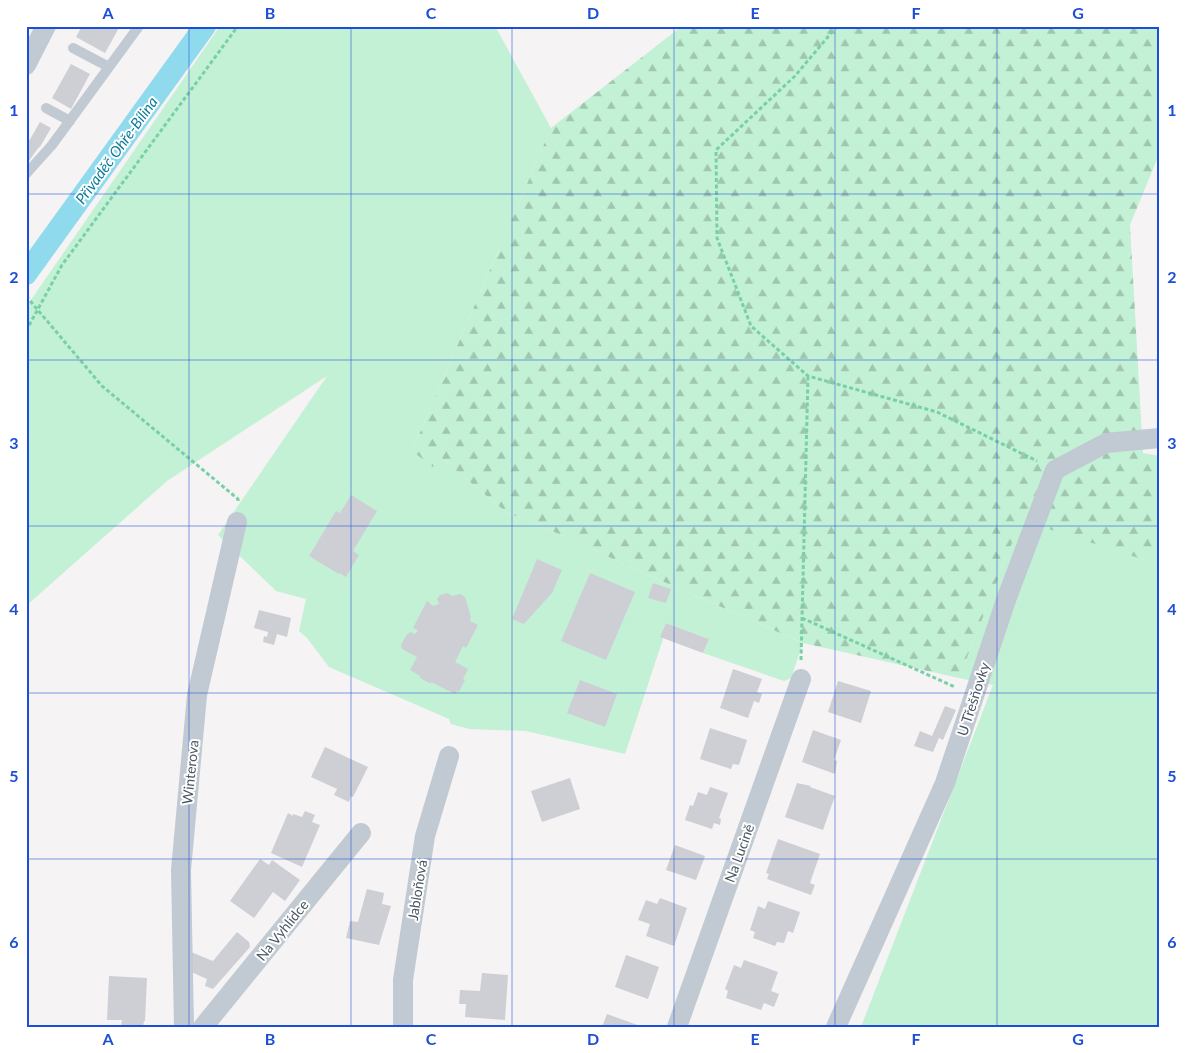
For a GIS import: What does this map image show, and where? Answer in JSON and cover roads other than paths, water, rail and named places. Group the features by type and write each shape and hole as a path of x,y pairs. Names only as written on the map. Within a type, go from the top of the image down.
{"street":[{"path":"26,65 46,26"},
{"name":"U Třešňovky","path":"836,1027 945,784 1006,600 1055,470 1106,443 1160,438"},
{"name":"Winterova","path":"184,1027 180,870 198,695 237,522"},
{"name":"Na Lucině","path":"676,1027 801,679"},
{"name":"Jabloňová","path":"403,1027 403,980 425,836 450,756"},
{"name":"Na Vyhlídce","path":"203,1027 360,834"}],"lane":[{"path":"26,174 52,145 139,26"},
{"path":"73,48 109,67"},
{"path":"46,108 70,121"}],"waterway":[{"name":"Přivaděč Ohře-Bílina","path":"26,274 205,26"}]}
